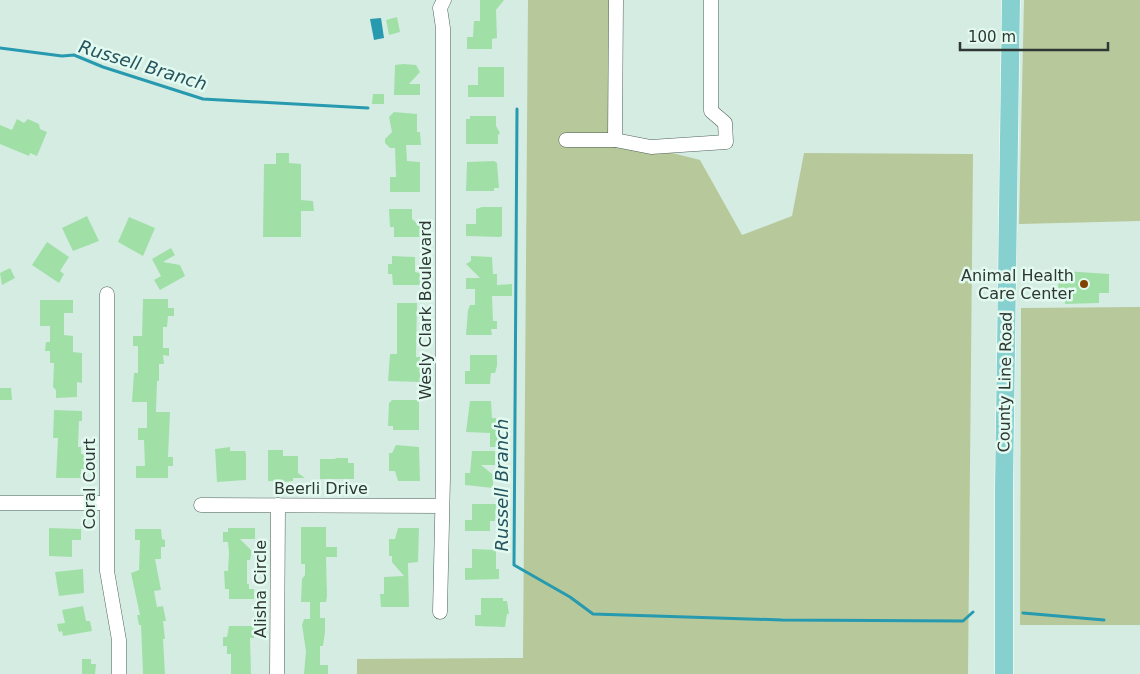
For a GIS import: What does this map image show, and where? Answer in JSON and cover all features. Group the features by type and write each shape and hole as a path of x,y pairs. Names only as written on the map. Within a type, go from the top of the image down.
{"main road":[{"name":"County Line Road","path":"1004,674 1004,488 1011,0"}],"street":[{"path":"615,140 616,0"},
{"path":"566,140 615,140 652,147 726,142 725,123 711,111 711,0"},
{"name":"Wesly Clark Boulevard","path":"439,3 443,28 440,612"},
{"name":"Coral Court","path":"107,294 107,571 119,640 118,674"},
{"path":"0,503 106,503"},
{"name":"Beerli Drive","path":"201,505 442,506"},
{"name":"Alisha Circle","path":"277,674 278,505"}],"green space":[{"path":"528,0 615,0 617,139 700,160 742,235 792,216 804,153 973,154 968,674 357,674 357,659 523,658"},
{"path":"1024,0 1140,0 1140,221 1019,224"},
{"path":"1140,307 1140,625 1020,625 1021,308"}],"water":[{"path":"381,18 384,38 374,40 370,19"}],"building":[{"path":"480,0 504,0 496,10 497,38 492,39 492,49 467,49 467,37 473,37 474,21 480,21"},
{"path":"397,17 400,32 389,35 386,20"},
{"path":"395,65 416,65 420,72 409,84 420,84 420,95 394,95"},
{"path":"478,67 504,67 504,97 468,97 468,85 478,85"},
{"path":"373,94 384,94 384,104 372,104"},
{"path":"394,112 417,114 417,132 420,132 421,145 406,145 407,161 420,162 420,192 390,192 390,177 396,177 395,148 390,148 385,143 385,139 392,132 389,117"},
{"path":"470,116 496,116 496,126 500,133 498,135 498,144 466,144 466,119 470,119"},
{"path":"17,119 24,123 28,119 39,124 40,129 47,132 37,156 30,153 29,156 0,144 0,125 12,130"},
{"path":"276,153 289,153 289,163 301,164 301,200 313,201 314,211 301,211 301,237 263,237 264,164 276,164"},
{"path":"494,161 497,163 499,188 494,188 494,191 466,191 467,162"},
{"path":"482,207 502,207 502,236 466,236 466,224 476,224 476,209"},
{"path":"389,209 412,209 412,219 420,226 420,237 394,237 394,227 390,227"},
{"path":"87,216 99,241 73,251 62,228"},
{"path":"129,217 155,228 143,256 118,242"},
{"path":"47,242 69,257 60,271 64,274 59,283 32,265"},
{"path":"171,248 175,255 163,262 180,265 185,276 160,290 154,280 161,276 152,259"},
{"path":"392,256 415,257 415,272 420,273 420,285 393,285 392,274 388,274 388,264 392,264"},
{"path":"471,256 492,257 493,274 497,274 497,285 512,284 512,296 492,296 493,321 497,321 497,329 491,329 492,335 466,335 468,310 470,305 475,305 475,289 466,289 466,278 480,278 466,264 471,261"},
{"path":"10,268 15,278 2,285 0,273"},
{"name":"Animal Health Care Center","path":"1065,271 1109,274 1109,293 1099,293 1099,303 1065,304 1065,292 1058,291 1059,276 1065,276"},
{"path":"143,299 168,299 168,308 174,308 174,316 168,316 167,327 163,327 163,348 169,348 169,356 163,355 164,364 159,364 159,381 157,381 156,412 170,412 168,457 173,457 173,466 168,466 168,478 136,478 136,466 145,466 144,440 138,440 138,428 147,428 147,402 132,402 134,373 138,373 138,346 133,346 133,336 142,336"},
{"path":"40,300 73,300 73,313 64,313 64,335 73,336 73,352 82,353 82,383 77,382 77,397 56,398 56,390 53,387 54,363 50,363 50,351 45,351 46,342 50,342 50,326 40,326"},
{"path":"397,303 417,303 416,357 420,357 420,382 388,381 390,354 397,354"},
{"path":"470,355 497,355 497,366 495,373 491,373 490,384 465,384 465,371 470,371"},
{"path":"0,388 11,388 12,400 0,400"},
{"path":"392,400 419,400 419,430 393,430 393,426 388,426 389,403"},
{"path":"470,401 491,401 492,418 496,418 497,437 503,437 503,447 490,447 490,433 466,432"},
{"path":"54,410 82,411 82,421 79,421 78,447 81,447 81,454 84,454 84,469 81,469 81,478 56,478 58,438 53,438"},
{"path":"396,445 419,447 420,481 398,481 395,471 389,471 389,453 392,453"},
{"path":"230,447 230,451 245,451 246,480 217,482 215,449"},
{"path":"268,450 283,450 283,456 298,456 298,473 305,478 293,478 293,481 285,482 268,481"},
{"path":"472,451 495,451 495,465 481,465 497,478 493,481 493,488 465,485 465,473 470,473"},
{"path":"348,458 348,463 354,463 354,479 320,479 320,459"},
{"path":"472,504 496,504 495,521 490,521 490,531 465,531 465,520 472,520"},
{"path":"301,527 326,527 326,547 337,547 337,557 326,557 327,596 326,602 320,602 320,618 325,618 325,632 323,646 320,646 320,665 328,665 328,674 304,674 306,651 302,625 304,619 310,619 310,602 301,602 305,564 301,564"},
{"path":"49,528 81,529 81,540 72,540 72,557 49,556"},
{"path":"228,528 255,528 255,539 240,539 252,551 250,560 247,560 247,584 249,584 249,589 254,589 254,599 229,599 229,589 225,589 224,571 228,571 229,553 228,542 223,542 223,532 228,532"},
{"path":"398,528 419,528 418,562 408,563 409,607 381,607 380,594 384,594 384,577 404,576 392,562 392,556 389,556 389,539 395,539"},
{"path":"135,529 161,529 162,539 165,540 165,547 161,547 161,559 155,559 161,590 154,591 157,607 163,606 166,621 163,621 165,674 143,674 141,625 139,625 137,615 140,615 131,573 139,570 140,540 135,540"},
{"path":"472,549 496,550 496,569 499,569 499,579 465,580 465,568 472,568"},
{"path":"83,569 84,593 59,596 55,572"},
{"path":"481,598 503,598 503,601 507,601 509,614 507,614 505,627 475,626 475,615 481,615"},
{"path":"83,606 86,621 90,621 92,631 63,636 62,631 59,632 57,624 65,623 62,610"},
{"path":"229,626 254,626 254,638 250,638 251,674 231,674 231,654 227,654 227,646 223,646 223,637 227,637"},
{"path":"82,659 91,659 91,664 96,664 95,674 82,674"}],"waterway":[{"name":"Russell Branch","path":"0,48 62,56 74,55 103,67 203,99 368,108"},
{"name":"Russell Branch","path":"517,109 514,565 570,597 593,614 782,620 963,621 973,612"},
{"name":"Russell Branch","path":"1023,613 1104,620"}],"place":[{"name":"Animal Health Care Center","path":"1084,284"}]}
